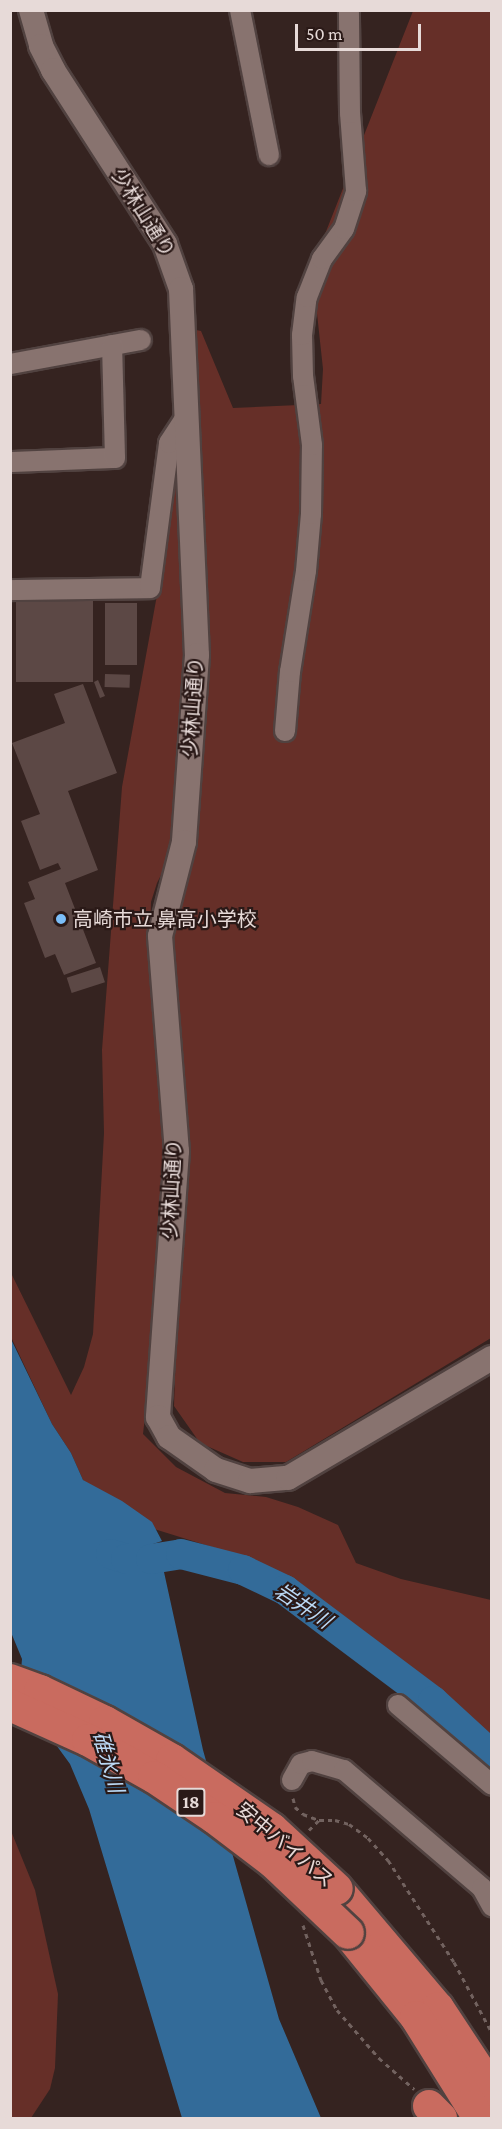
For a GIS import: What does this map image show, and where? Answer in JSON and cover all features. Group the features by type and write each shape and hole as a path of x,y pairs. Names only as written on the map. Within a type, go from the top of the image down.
{"highway":[{"name":"安中バイパス","path":"10,1680 40,1690 105,1722 182,1766 272,1829 337,1889 438,2008 492,2090"},
{"name":"安中バイパス","path":"10,1705 88,1740 154,1777 215,1818 273,1862 348,1933 416,2017 479,2118"}],"street":[{"name":"少林山通り","path":"31,10 41,46 53,70 165,244 182,289 197,655 184,842 160,936 177,1151 158,1417 169,1437 216,1470 250,1481 288,1478 492,1358"},
{"path":"240,10 269,155"},
{"path":"285,731 290,672 306,571 311,514 312,445 302,355 306,297 322,259 344,229 356,191 350,113 349,10"},
{"path":"10,364 141,340"},
{"path":"10,462 115,458 112,345"},
{"path":"10,590 150,588 169,443 188,414"},
{"path":"398,1705 492,1785"},
{"path":"292,1780 302,1764 312,1761 344,1770 482,1888 492,1906"}],"path":[{"path":"292,1780 295,1807 303,1814 319,1820 335,1820 349,1824 368,1838 388,1860 454,1962 492,2033"},
{"path":"305,1833 319,1820"},
{"path":"302,1919 321,1980 337,2010 379,2058 435,2112"}],"shaded area":[{"path":"413,11 491,11 491,1338 286,1462 243,1462 200,1443 174,1406 179,1260 189,1180 170,939 205,659 196,330 201,331 233,408 321,404 323,369 312,267"},
{"path":"182,449 189,644 172,853 157,883 151,902 150,934 169,1154 164,1254 143,1434 176,1467 225,1493 266,1497 298,1507 338,1525 356,1563 401,1579 491,1600 491,1739 398,1669 305,1593 228,1552 135,1523 83,1480 71,1453 52,1424 11,1337 11,1273 71,1395 84,1367 93,1334 104,1133 102,1050 122,787 157,595 172,456"},
{"path":"11,1831 35,1890 58,1994 55,2068 50,2089 31,2118 11,2118"}],"water":[{"name":"碓氷川","path":"10,1337 52,1424 71,1453 83,1480 122,1501 152,1522 162,1541 144,1547 164,1572 203,1750 279,2019 321,2118 182,2118 89,1809 70,1764 19,1694 22,1659 10,1630"}],"building":[{"path":"16,599 93,599 93,682 16,682"},
{"path":"105,603 137,603 137,665 105,665"},
{"path":"105,674 130,675 130,688 105,687"},
{"path":"98,680 105,696 100,698 94,682"},
{"path":"83,684 117,773 68,791 98,870 65,883 96,963 64,975 55,954 45,958 24,903 35,899 28,882 61,869 58,863 40,870 21,821 40,814 12,743 65,723 54,694"},
{"path":"100,967 105,982 72,993 67,978"}],"waterway":[{"name":"岩井川","path":"111,1554 126,1559 151,1559 181,1554 243,1570 285,1590 433,1701 492,1755"}],"place":[{"name":"高崎市立 鼻高小学校","path":"61,919"}]}
